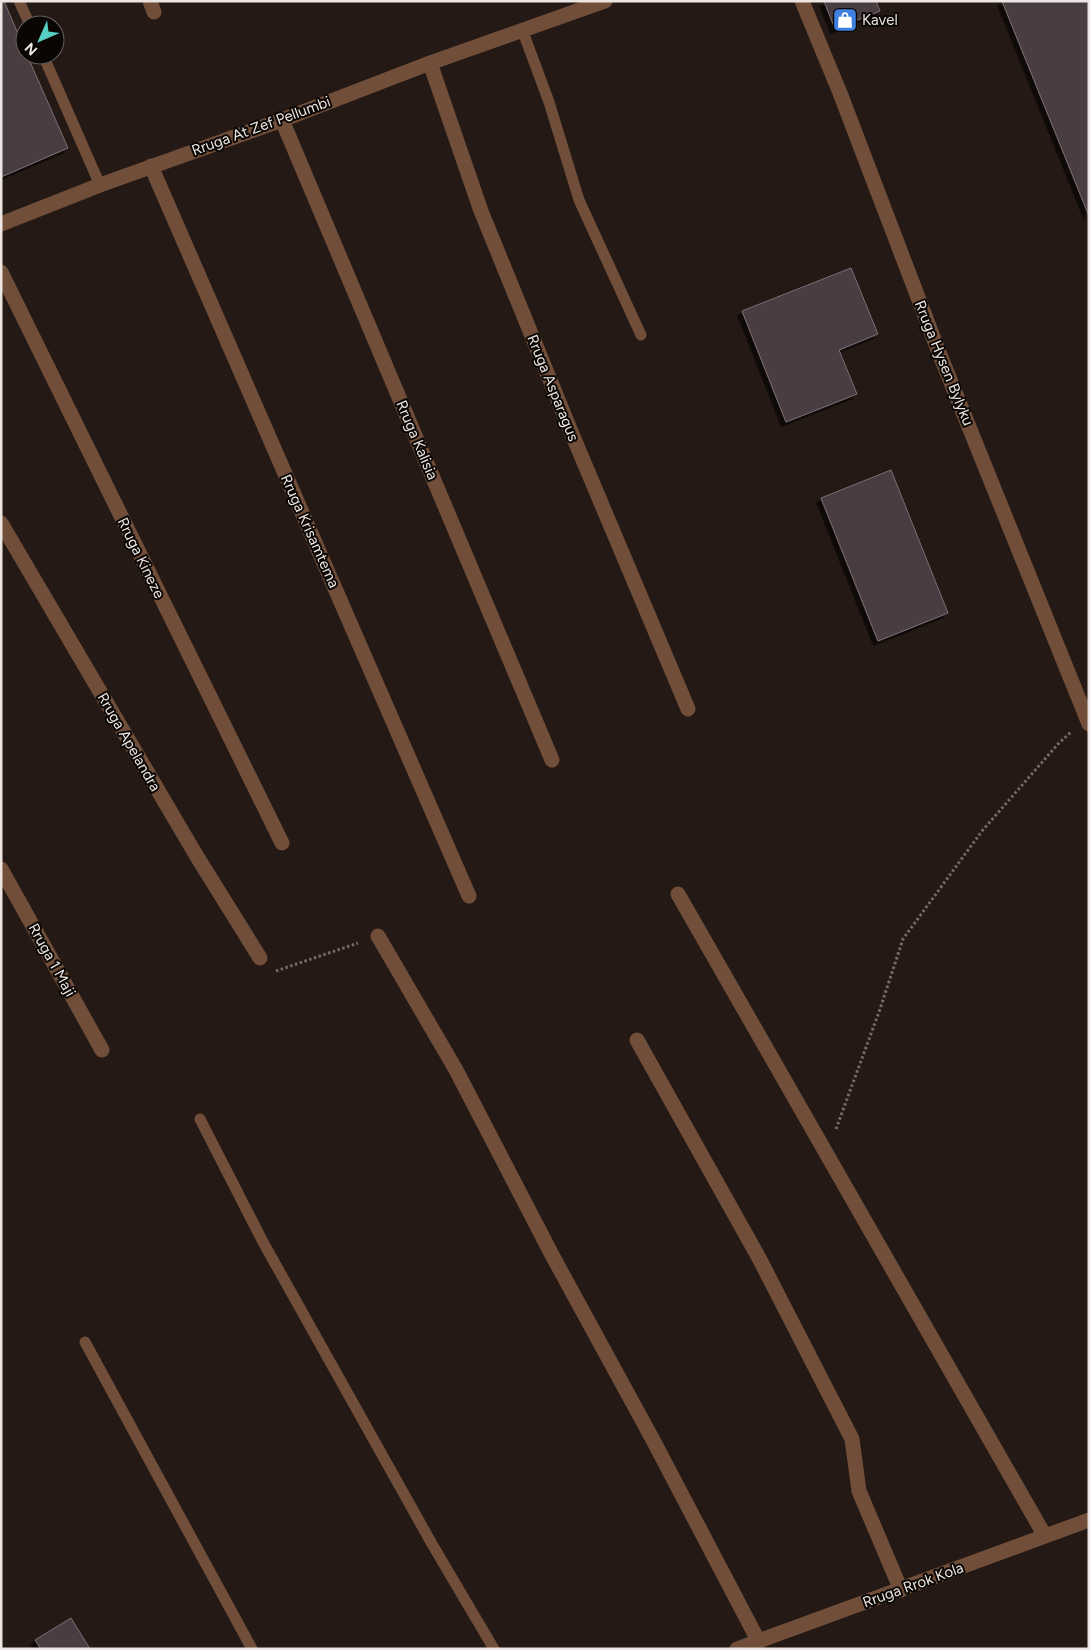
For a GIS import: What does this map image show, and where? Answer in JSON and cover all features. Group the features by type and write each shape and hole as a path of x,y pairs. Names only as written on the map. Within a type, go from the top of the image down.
{"street":[{"name":"Rruga At Zef Pellumbi","path":"1,224 151,166 282,120 430,63 522,32 605,1"},
{"name":"Rruga Hysen Bylyku","path":"802,1 840,93 940,355 1088,721"},
{"name":"Rruga Asparagus","path":"430,63 481,211 572,434 688,709"},
{"name":"Rruga Kalisia","path":"282,120 552,760"},
{"name":"Rruga Krisamtema","path":"151,166 469,896"},
{"name":"Rruga Kineze","path":"1,272 16,306 282,843"},
{"name":"Rruga Apelandra","path":"1,523 196,856 260,958"},
{"name":"Rruga 1 Maji","path":"1,869 102,1050"},
{"path":"678,894 1045,1536"},
{"path":"378,936 456,1070 552,1255 653,1440 759,1642"},
{"path":"636,1040 759,1258 852,1439 859,1491 901,1590"},
{"name":"Rruga Rrok Kola","path":"738,1649 1089,1520"}],"lane":[{"path":"19,1 25,15"},
{"path":"522,32 549,102 579,200 640,335"},
{"path":"47,65 100,185"},
{"path":"200,1119 272,1260 432,1544 494,1649"},
{"path":"85,1342 252,1649"}],"path":[{"path":"827,1152 879,1012 903,939 982,831 1058,744 1088,721"},
{"path":"260,958 268,973 378,936"}],"building":[{"path":"1,1 4,1 15,27 15,65 31,65 68,148 1,177"},
{"name":"Kavel","path":"824,1 876,1 880,11 835,29"},
{"path":"1002,1 1089,1 1089,216"},
{"path":"851,268 878,334 839,350 857,394 786,422 742,311"},
{"path":"891,470 948,613 878,641 821,498"},
{"path":"71,1618 90,1649 41,1649 35,1640"}],"place":[{"name":"Kavel","path":"845,20"}]}
